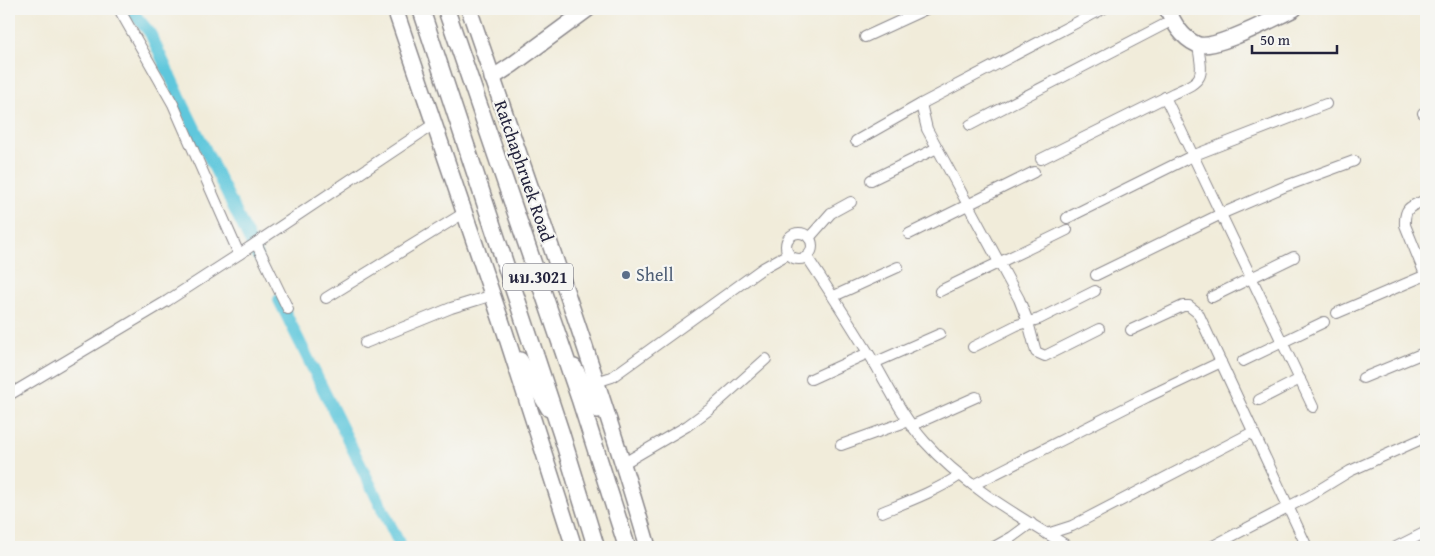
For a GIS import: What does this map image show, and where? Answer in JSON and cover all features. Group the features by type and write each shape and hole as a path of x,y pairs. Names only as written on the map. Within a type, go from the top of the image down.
{"main road":[{"name":"นบ.3021","path":"395,9 505,332 574,547"},
{"name":"นบ.3021","path":"421,9 561,433 596,547"},
{"name":"Ratchaphruek Road","path":"446,9 627,547"},
{"name":"Ratchaphruek Road","path":"468,9 624,463 648,547"},
{"path":"492,78 512,66 588,9"},
{"path":"1170,14 1183,36 1198,46 1220,43 1294,9"},
{"path":"505,332 561,433"},
{"path":"560,344 614,438"}],"street":[{"path":"119,9 173,104 240,254"},
{"path":"865,37 926,9"},
{"path":"856,140 1088,13 1103,9"},
{"path":"970,125 1170,14"},
{"path":"1041,159 1165,97 1189,87 1198,80 1202,73 1198,46"},
{"path":"1165,97 1313,407"},
{"path":"920,104 927,129 1018,299 1028,322 1036,352 1044,356 1099,329"},
{"path":"1067,218 1192,156 1326,104"},
{"path":"9,395 129,324 240,254 434,124"},
{"path":"871,180 937,148"},
{"path":"1096,275 1221,214 1286,186 1354,161"},
{"path":"909,234 1034,172"},
{"path":"1337,313 1426,276 1405,225 1404,215 1409,207 1426,200"},
{"path":"809,238 832,213 851,202"},
{"path":"326,298 464,213"},
{"path":"940,291 1067,230"},
{"path":"800,233 809,238 812,248 807,257 797,259 788,254 785,245 790,236 800,233"},
{"path":"256,243 288,309"},
{"path":"596,382 612,376 763,268 788,254"},
{"path":"807,257 834,296 910,423 926,443 973,485 1069,547"},
{"path":"1212,297 1294,257"},
{"path":"834,296 898,267"},
{"path":"973,347 1017,324 1040,319 1095,291"},
{"path":"364,343 451,308 492,295"},
{"path":"1131,330 1183,306 1189,306 1198,312 1307,547"},
{"path":"1243,361 1324,322"},
{"path":"874,363 940,334"},
{"path":"1363,378 1426,352"},
{"path":"811,379 868,353"},
{"path":"624,463 695,420 766,359"},
{"path":"973,485 1147,396 1221,362"},
{"path":"1259,400 1300,379"},
{"path":"841,445 910,423 976,397"},
{"path":"1047,534 1072,526 1253,432"},
{"path":"1211,547 1288,507 1350,471 1426,437"},
{"path":"882,512 926,495 960,475"},
{"path":"994,547 1012,538 1030,523"},
{"path":"1396,547 1426,532"}],"waterway":[{"path":"130,9 150,33 257,255"},
{"path":"279,300 401,547"}],"place":[{"name":"Shell","path":"626,275"}]}
